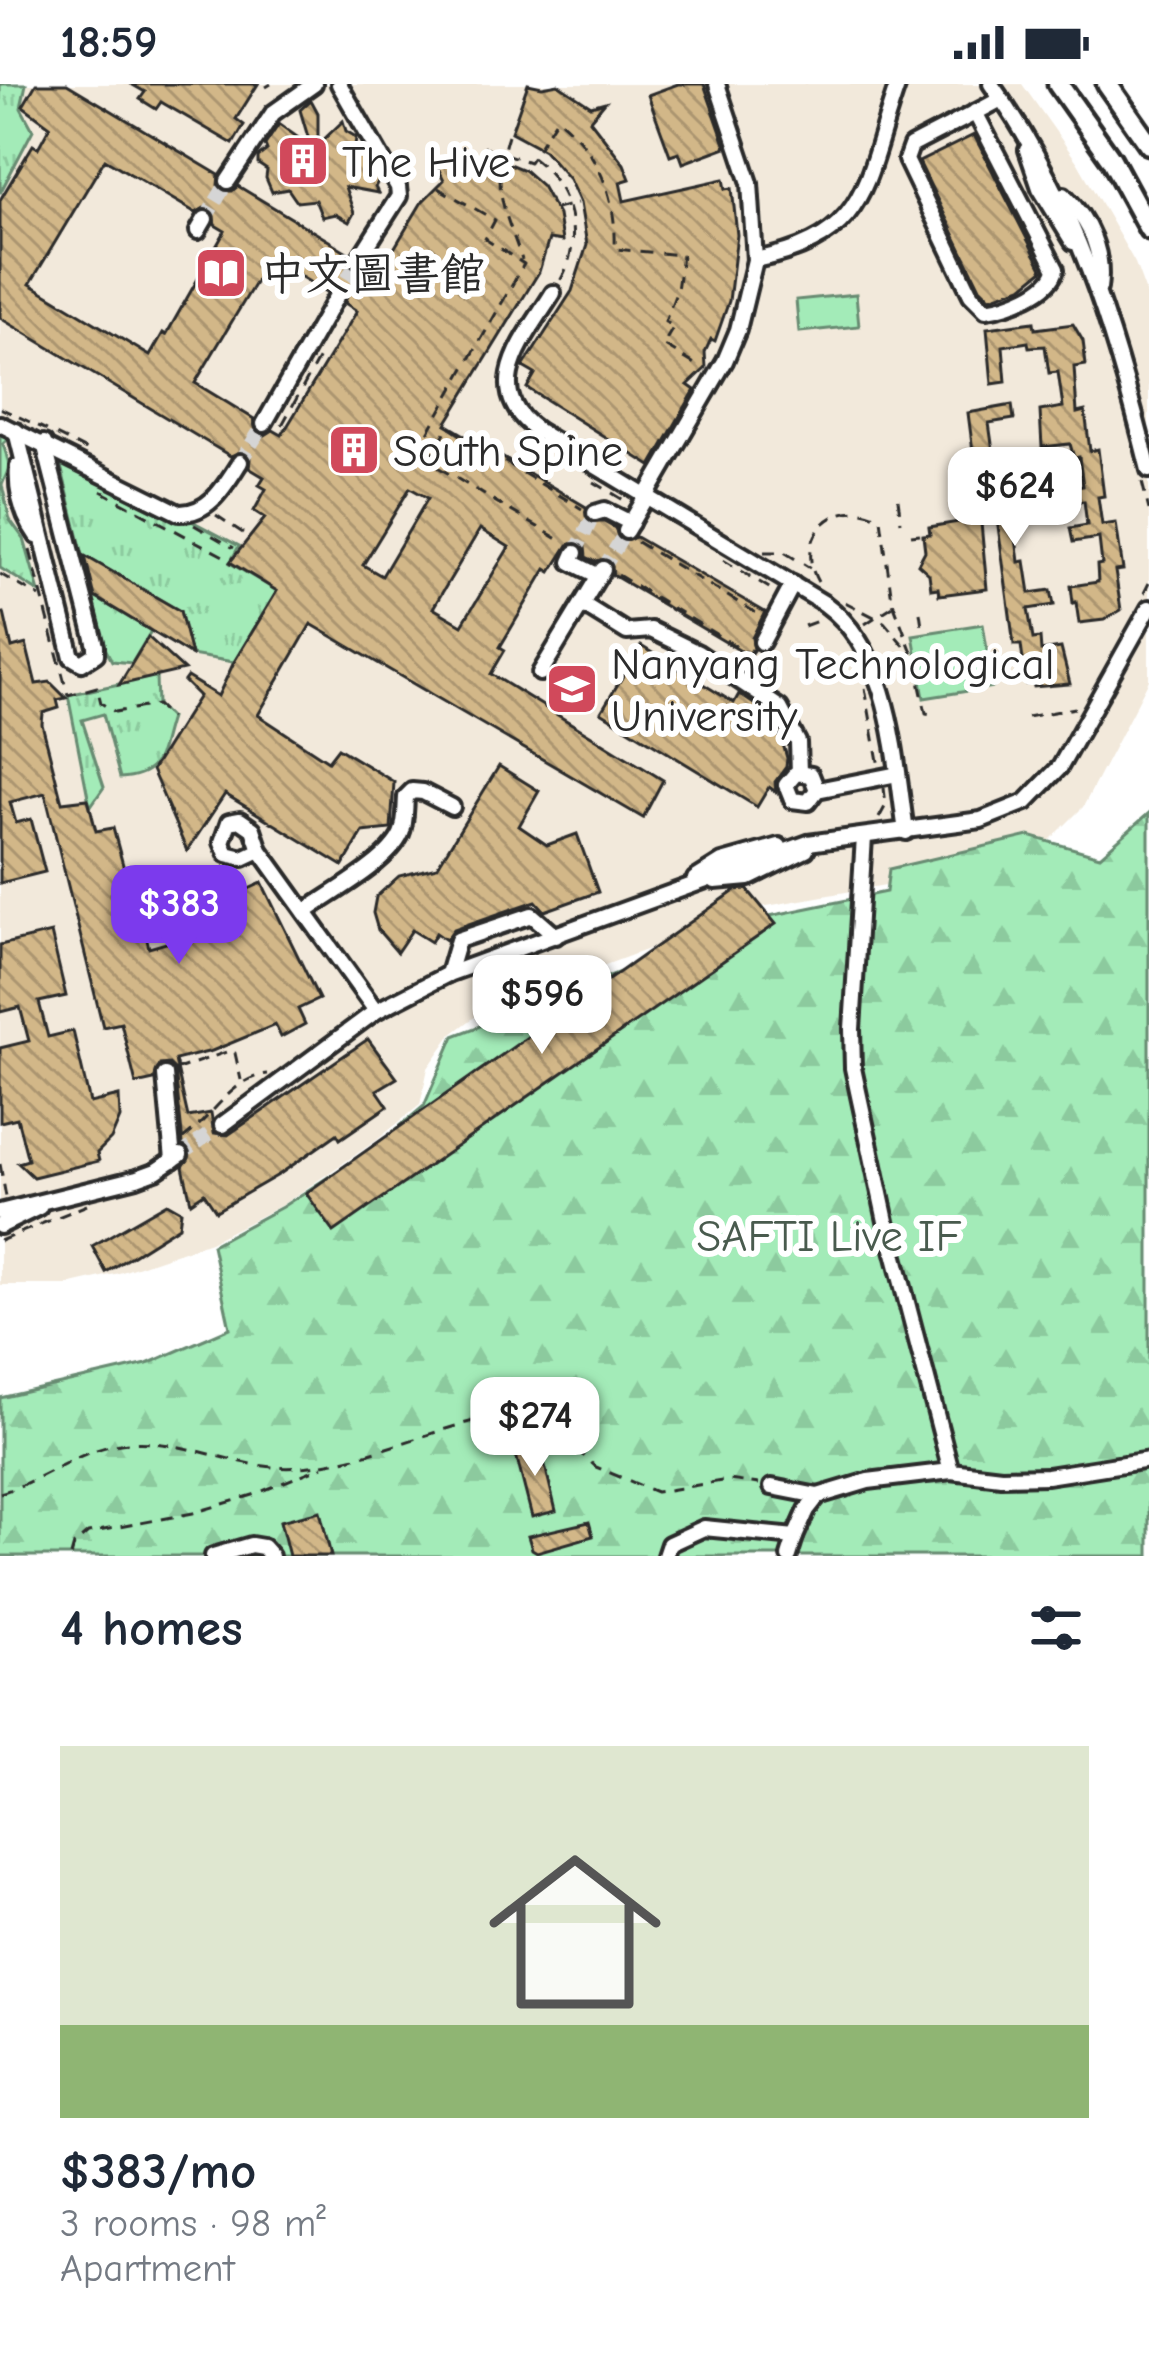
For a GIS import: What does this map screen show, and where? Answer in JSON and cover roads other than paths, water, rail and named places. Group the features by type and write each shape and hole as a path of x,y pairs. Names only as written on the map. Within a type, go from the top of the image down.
{"highway":[{"path":"1058,84 1111,159 1149,229"},
{"path":"1107,84 1149,144"}],"street":[{"path":"229,181 273,112 314,84"},
{"path":"339,84 398,187 399,196 359,259"},
{"path":"633,518 724,361 738,330 755,260 750,183 717,84"},
{"path":"755,260 813,242 849,216 873,168 898,84"},
{"path":"991,84 1054,185 1085,256 1128,382 1149,470"},
{"path":"975,112 1056,269 1049,284 986,310 971,295 906,160 911,146 975,112 1001,99"},
{"path":"1021,128 1040,188 1085,256"},
{"path":"1054,185 1089,227 1100,268 1098,293"},
{"path":"553,293 515,356 508,376 509,397 515,409 633,518"},
{"path":"268,422 336,297"},
{"path":"0,424 184,513 208,504 240,462"},
{"path":"16,431 72,657 82,663 96,654 97,646 44,443"},
{"path":"594,514 604,510 633,518 841,615 867,651 878,681 906,832"},
{"path":"44,551 70,543"},
{"path":"540,673 602,571 571,562 576,552"},
{"path":"760,639 790,591"},
{"path":"681,890 702,873 744,854 981,820 1026,802 1060,767 1146,602"},
{"path":"582,604 627,632 651,630 698,653 781,708 798,742 799,772 786,785 792,800 808,802 817,790 898,774"},
{"path":"799,772 811,775 817,790"},
{"path":"305,912 396,842 403,830 406,797 412,791 452,807"},
{"path":"864,837 853,1068 886,1226 951,1471"},
{"path":"706,880 749,878 832,838"},
{"path":"219,1127 376,1011 448,974 808,842"},
{"path":"260,850 376,1011"},
{"path":"448,974 458,940 532,915 556,936"},
{"path":"3,1204 48,1201 136,1178 175,1154 169,1074"},
{"path":"0,1226 48,1201"},
{"path":"772,1487 818,1496 868,1480 951,1471 1001,1477 1047,1475 1149,1460"},
{"path":"789,1556 806,1510 818,1496"},
{"path":"664,1556 669,1544 704,1528 796,1537"},
{"path":"213,1556 251,1545 263,1546 271,1556"}],"tunnel":[{"path":"205,219 228,181"},
{"path":"336,297 359,259"},
{"path":"240,462 264,424"},
{"path":"575,553 595,513"},
{"path":"603,569 626,531"},
{"path":"180,1155 222,1125"}],"place":[{"name":"The Hive","path":"303,161"},
{"name":"中文圖書館","path":"221,273"},
{"name":"South Spine","path":"354,450"},
{"name":"Nanyang Technological University","path":"572,689"}],"park label":[{"name":"SAFTI Live IF","path":"829,1235"}]}
